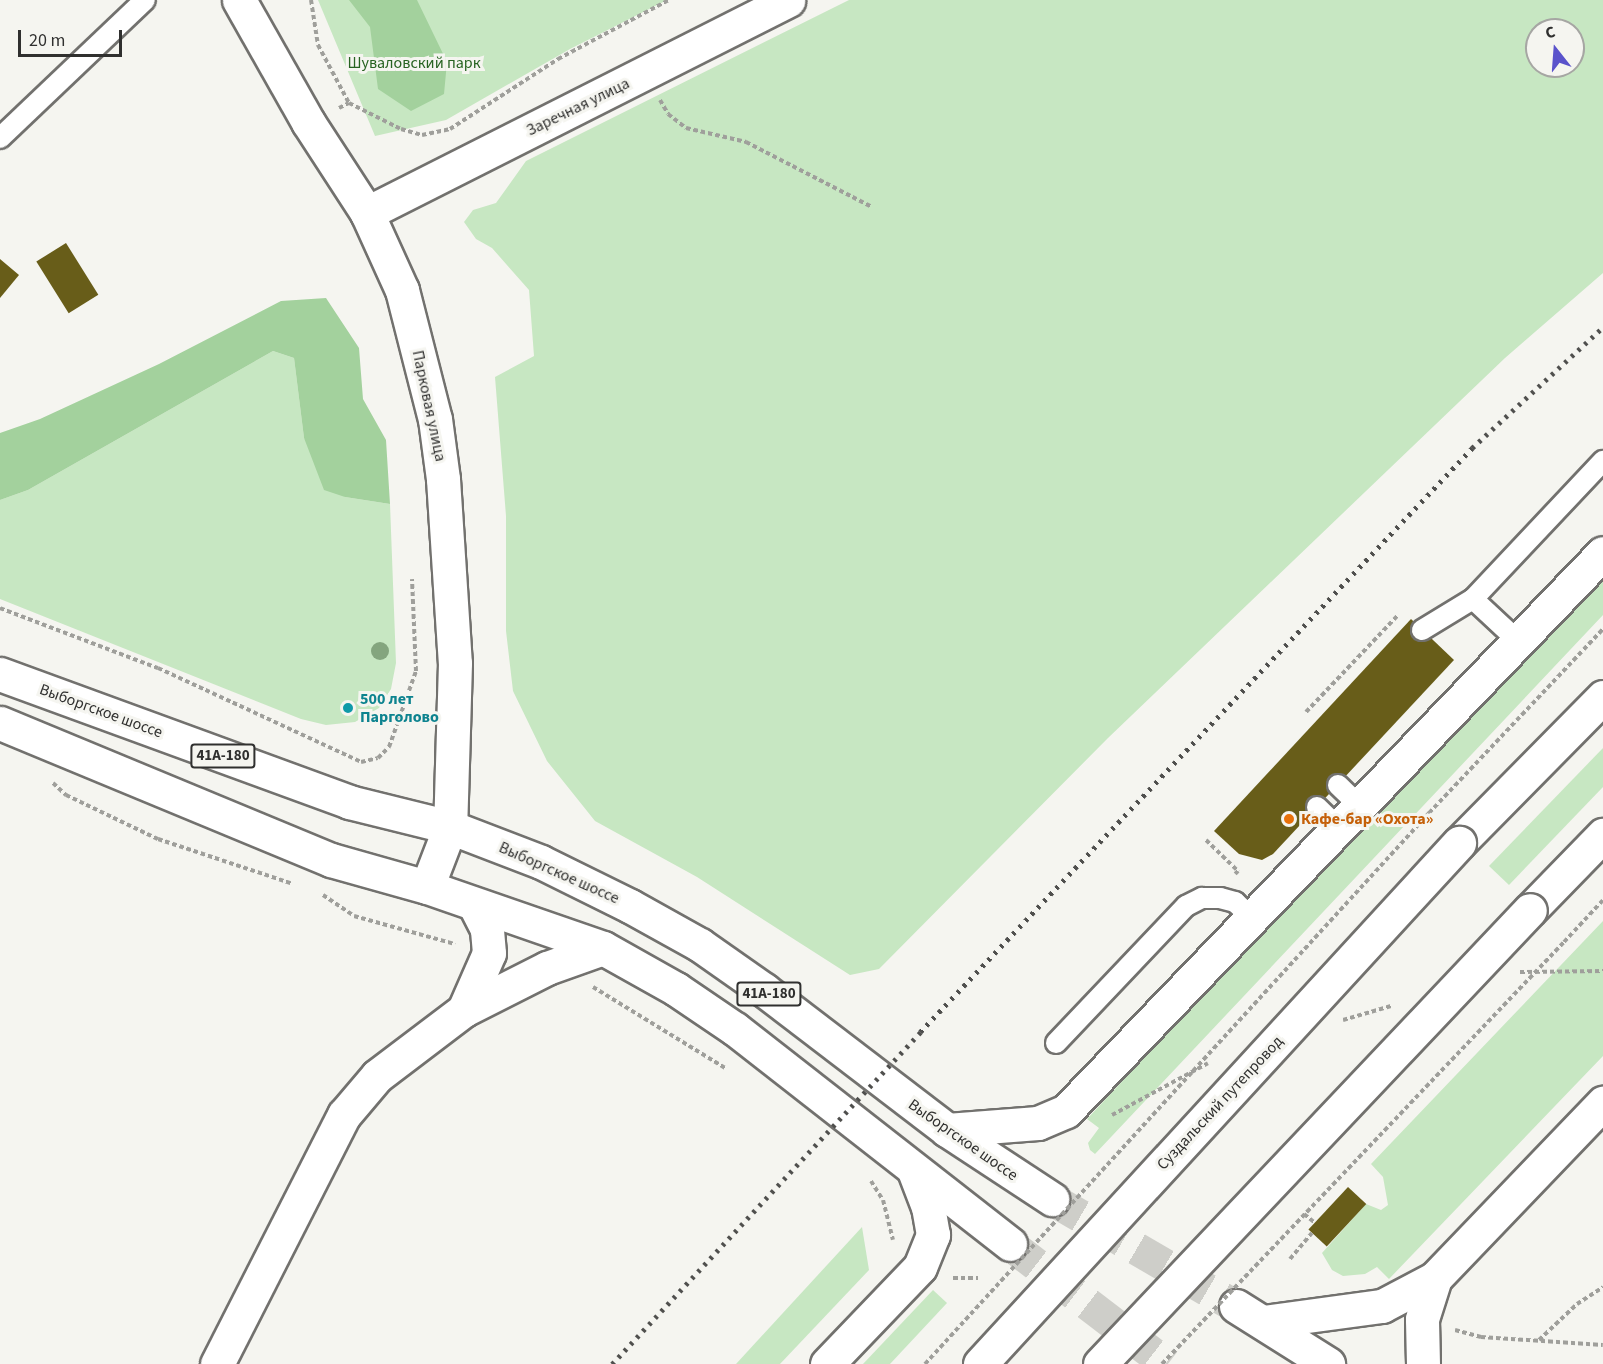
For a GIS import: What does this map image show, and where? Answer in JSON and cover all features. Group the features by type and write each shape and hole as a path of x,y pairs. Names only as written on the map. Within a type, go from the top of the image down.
{"main road":[{"name":"Парковая улица","path":"239,0 309,123 367,213 402,290 435,419 441,459 455,663 450,827 427,887"},
{"name":"Заречная улица","path":"367,213 788,0"},
{"path":"947,1130 1038,1123 1066,1111 1253,919 1338,807 1518,641 1603,553"},
{"name":"Выборгское шоссе","path":"0,674 349,802 450,827 541,862 700,945 947,1130 1052,1199"},
{"name":"Суздальский путепровод","path":"980,1364 1460,843 1603,697"},
{"name":"41А-180","path":"0,723 331,860 427,887 603,948 676,988 735,1029 914,1172 1010,1244"},
{"path":"1100,1364 1603,835"},
{"path":"464,1010 489,953 487,929 475,905"},
{"path":"217,1364 344,1115 377,1076 464,1010 547,968 603,948"},
{"path":"1328,1364 1250,1314 1382,1306 1435,1278 1603,1103"},
{"path":"827,1364 920,1267 933,1235 928,1207 914,1172"},
{"path":"1423,1364 1422,1319 1435,1278"}],"lane":[{"path":"0,138 145,0"},
{"path":"1428,626 1473,599 1603,461"},
{"path":"1473,599 1518,641"},
{"path":"1056,1043 1186,906 1202,898 1221,898 1235,902 1253,919"}],"path":[{"path":"311,0 318,45 349,104 401,129 422,135 450,129 558,59 669,0"},
{"path":"645,74 668,114 686,128 746,142 872,207"},
{"path":"309,123 349,104"},
{"path":"0,608 158,668 361,762 378,758 389,747 416,671 412,566"},
{"path":"1306,712 1412,601 1428,626"},
{"path":"925,1364 1428,813 1603,629"},
{"path":"66,795 158,839 299,886"},
{"path":"1206,840 1238,871"},
{"path":"321,893 354,916 489,953"},
{"path":"1161,1364 1603,900"},
{"path":"547,968 574,975 729,1070"},
{"path":"864,1171 883,1200 894,1247"},
{"path":"1304,1214 1315,1223"},
{"path":"1290,1259 1312,1233"},
{"path":"948,1280 962,1276 978,1278"},
{"path":"1538,1341 1576,1304 1603,1287"},
{"path":"1449,1329 1481,1337 1603,1345"}],"green space":[{"name":"Шуваловский парк","path":"318,0 667,0 570,49 446,120 375,136"},
{"path":"349,0 417,0 447,62 444,94 411,111 378,89 370,27"},
{"path":"849,0 1603,0 1603,273 1505,358 1108,738 879,969 850,975 697,877 595,821 547,761 513,691 506,631 506,516 495,377 534,356 529,290 492,248 476,239 464,222 473,210 496,203 526,161"},
{"path":"326,298 359,348 363,399 386,440 390,504 345,497 324,490 304,438 294,358 273,351 28,490 0,500 0,433 40,419 159,364 281,301"},
{"path":"273,351 294,358 304,438 345,497 390,504 396,663 391,689 379,708 355,722 326,725 301,719 0,599 0,500 28,490"},
{"path":"1603,576 1603,615 1095,1154 1090,1150 1088,1143 1099,1128 1087,1119 1348,839"},
{"path":"1603,748 1603,787 1509,885 1489,866"},
{"path":"1603,921 1603,1056 1389,1279 1377,1267 1365,1274 1343,1276 1332,1270 1322,1253 1366,1204 1381,1210 1388,1205 1383,1177 1371,1164"},
{"path":"862,1227 869,1270 780,1364 736,1364"},
{"path":"933,1290 947,1303 890,1364 863,1364"}],"building":[{"path":"66,243 98,295 69,313 36,262"},
{"path":"0,259 19,275 0,298"},
{"path":"1411,619 1454,660 1273,854 1262,860 1239,854 1214,831"},
{"path":"1348,1187 1366,1204 1327,1246 1308,1229"}],"tunnel":[{"path":"1052,1199 1236,1306"},
{"path":"1010,1244 1167,1364"}],"railway":[{"path":"612,1364 920,1032 1472,448 1603,327"}],"place":[{"name":"500 лет Парголово","path":"348,708"},
{"name":"Кафе-бар «Охота»","path":"1289,819"}]}
